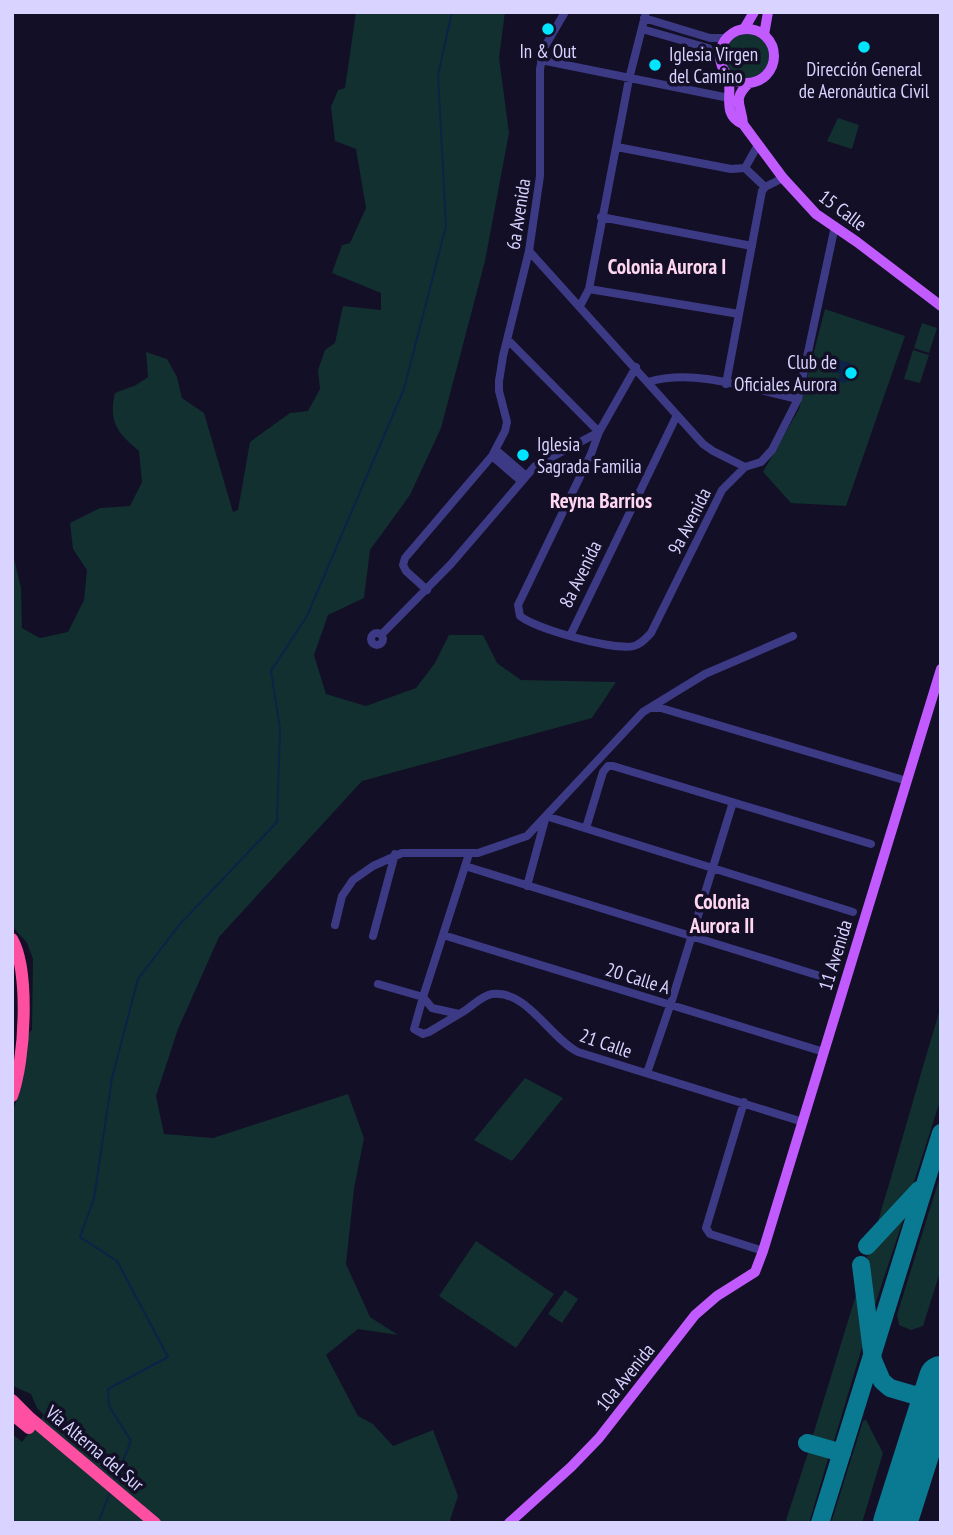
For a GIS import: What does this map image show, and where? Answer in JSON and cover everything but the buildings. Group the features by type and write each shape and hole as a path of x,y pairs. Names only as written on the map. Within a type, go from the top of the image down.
{"highway":[{"path":"12,939 23,968 23,1026 20,1063 12,1096"},
{"name":"Vía Alterna del Sur","path":"12,1400 27,1421 143,1523"},
{"name":"Vía Alterna del Sur","path":"12,1414 27,1421 155,1523"}],"main road":[{"path":"744,29 754,12"},
{"path":"764,35 768,12"},
{"path":"743,124 738,100 742,90 749,83 763,78 772,67 774,52 771,42 764,35 751,29 737,30 726,38 720,56 728,76 749,83"},
{"name":"15 Calle","path":"728,76 731,85 729,98 732,117 743,124 783,178 816,214 941,306"},
{"name":"11 Avenida","path":"763,1251 941,668"},
{"name":"10a Avenida","path":"509,1523 571,1467 599,1437 695,1315 717,1296 755,1272 763,1251"}],"street":[{"name":"6a Avenida","path":"494,453 502,440 507,422 499,391 503,356 529,251 540,176 541,60 544,48 565,12"},
{"path":"580,306 589,289 629,79 645,15 710,38 726,38"},
{"path":"642,29 708,48 720,56"},
{"path":"541,60 729,98"},
{"path":"745,169 758,145"},
{"path":"617,147 731,169 745,169 765,187"},
{"path":"765,187 783,178"},
{"path":"726,384 765,187"},
{"path":"601,217 752,246"},
{"name":"9a Avenida","path":"570,636 626,647 641,643 651,633 722,490 742,469 761,462 772,450 798,399 835,226"},
{"path":"529,251 703,444 742,469"},
{"path":"589,289 739,314"},
{"path":"508,340 599,432"},
{"path":"570,636 540,628 525,620 518,611 519,600 599,432 636,367"},
{"path":"648,382 674,377 726,384 798,399"},
{"name":"8a Avenida","path":"570,636 677,415"},
{"path":"381,635 427,590 523,477 552,455 599,432"},
{"path":"427,590 406,571 403,565 405,558 494,453 523,477"},
{"path":"335,925 341,897 353,880 373,866 395,854 469,854 519,841 536,829 643,712 705,674 793,636"},
{"path":"649,708 661,708 907,781"},
{"path":"586,828 601,777 608,766 871,844"},
{"path":"647,1073 733,802"},
{"path":"547,816 853,912"},
{"path":"527,886 547,816"},
{"path":"373,936 395,854"},
{"path":"423,997 469,854"},
{"path":"465,866 833,980"},
{"name":"20 Calle A","path":"443,935 824,1052"},
{"path":"378,985 423,997 432,1008 459,1014"},
{"name":"21 Calle","path":"423,997 414,1029 417,1032 429,1032 491,994 507,996 524,1005 571,1049 803,1122"},
{"path":"744,1102 706,1228 710,1234 763,1251"}],"green space":[{"path":"356,12 505,12 499,58 509,133 485,261 441,428 410,495 370,550 364,598 328,615 314,655 326,694 366,706 416,688 435,663 449,635 483,635 497,663 521,680 616,682 592,718 362,781 219,937 178,1029 156,1096 164,1134 213,1138 348,1094 364,1138 354,1189 346,1264 370,1317 398,1335 358,1329 326,1355 358,1416 373,1424 393,1446 433,1430 458,1496 449,1523 12,1523 12,1434 22,1442 44,1415 37,1408 31,1394 15,1387 12,1382 12,1114 23,1080 28,1033 32,1030 33,959 27,943 12,926 12,550 21,588 22,628 40,638 68,632 84,600 87,570 73,549 70,523 100,508 130,506 142,482 139,451 125,439 116,426 113,403 115,393 148,377 146,352 167,359 177,377 182,398 204,413 233,512 238,510 250,442 290,413 308,411 320,389 318,370 325,350 335,343 343,306 381,310 381,293 332,273 342,245 350,243 366,208 356,149 335,141 331,107 338,90 345,88"},
{"path":"747,34 763,40 769,56 763,72 747,78 731,72 725,56 731,40"},
{"path":"838,118 859,125 852,149 827,141"},
{"name":"Club de Oficiales Aurora","path":"825,309 905,336 846,506 791,503 763,472 799,409"},
{"path":"922,323 937,328 929,353 914,348"},
{"path":"913,350 929,355 920,383 904,379"},
{"path":"941,1006 941,1098 912,1188 875,1231 892,1175"},
{"path":"525,1078 563,1098 512,1161 474,1140"},
{"path":"941,1173 941,1269 923,1326 911,1330 899,1325 897,1315"},
{"path":"901,1214 904,1217 872,1314 867,1257"},
{"path":"476,1241 554,1294 516,1348 439,1296"},
{"path":"859,1285 864,1341 833,1444 830,1445 816,1441 813,1435"},
{"path":"565,1290 578,1299 562,1323 548,1314"},
{"path":"866,1420 883,1453 862,1523 831,1523 863,1421"},
{"path":"813,1451 826,1455 828,1459 809,1523 785,1523 808,1453"}],"water":[{"path":"826,357 851,363 846,383 838,381 840,374 823,370"}],"waterway":[{"path":"115,1480 131,1441 109,1406 108,1389 168,1357 117,1261 80,1237 94,1199 112,1078 138,979 180,924 277,822 280,729 271,671 307,616 404,389 446,226 438,75 452,12"},
{"path":"98,1523 110,1492"}],"taxiway":[{"path":"820,1523 941,1133"},
{"path":"867,1246 919,1190"},
{"path":"861,1265 873,1360 882,1381 890,1388 914,1395 941,1391"},
{"path":"807,1443 842,1453"}],"runway":[{"path":"895,1523 941,1378"}],"place":[{"name":"In & Out","path":"548,29"},
{"name":"Dirección General de Aeronáutica Civil","path":"864,47"},
{"name":"Iglesia Virgen del Camino","path":"655,65"},
{"name":"Club de Oficiales Aurora","path":"851,373"},
{"name":"Iglesia Sagrada Familia","path":"523,455"}],"district":[{"name":"Colonia Aurora I","path":"667,267"},
{"name":"Reyna Barrios","path":"601,501"},
{"name":"Colonia Aurora II","path":"722,914"}]}
